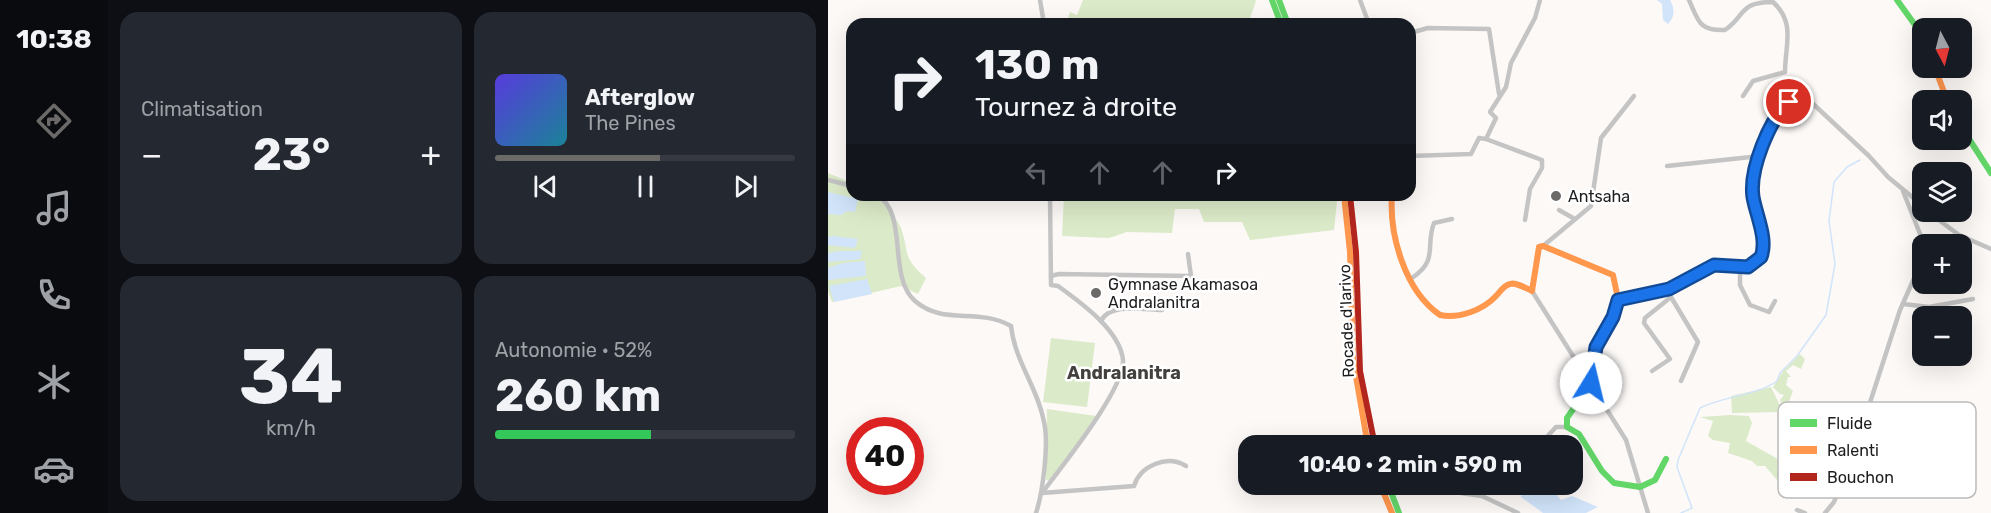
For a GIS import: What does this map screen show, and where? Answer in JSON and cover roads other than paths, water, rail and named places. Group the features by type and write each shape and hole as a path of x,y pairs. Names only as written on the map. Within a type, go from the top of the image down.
{"street":[{"path":"1040,0 1043,18"},
{"path":"1272,0 1279,18"},
{"path":"1279,0 1286,18"},
{"path":"1360,0 1367,18"},
{"path":"1486,139 1496,118 1490,112 1499,94 1506,87 1511,63 1535,18 1540,0"},
{"path":"1689,0 1703,29 1708,31 1725,30 1747,6 1767,2 1773,2 1786,18 1790,33 1785,72 1753,81 1743,96"},
{"path":"1897,0 1912,21"},
{"path":"1416,31 1428,28 1488,29 1499,94"},
{"path":"1532,291 1539,247 1591,206 1601,138 1634,96"},
{"path":"1618,300 1669,289 1714,265 1740,267 1754,265 1763,252 1753,191 1760,156 1770,125 1778,111 1789,102 1811,102 1912,198"},
{"path":"1416,156 1471,154 1479,138 1542,160 1542,168 1530,189 1525,220"},
{"path":"1972,144 1991,173"},
{"path":"1667,166 1760,156"},
{"path":"828,180 846,184"},
{"path":"1903,191 1920,234"},
{"path":"883,201 890,208 901,273 915,301 940,315 983,315 997,318 1011,326 1013,346 1044,420 1042,493 1036,513"},
{"path":"1042,493 1098,415 1121,374 1123,360 1117,344 1101,321 1058,286 1051,285 1050,201"},
{"name":"Rocade d'Iarivo","path":"1345,201 1352,254 1352,345 1355,377 1366,435"},
{"name":"Rocade d'Iarivo","path":"1351,201 1358,253 1360,378 1373,435"},
{"path":"1392,201 1394,234 1412,278 1428,306 1442,316 1458,316 1482,309 1492,304 1507,284 1513,283 1532,291 1581,373 1591,383 1626,440 1648,513"},
{"path":"1559,210 1573,218"},
{"path":"1412,278 1422,270 1431,254 1431,233 1434,223 1452,219"},
{"path":"1941,222 1959,235 1991,249"},
{"path":"1543,246 1613,275 1618,300 1613,317 1596,347 1591,383 1567,418 1567,428"},
{"path":"1051,276 1059,274 1191,276 1188,254"},
{"path":"1740,267 1740,285 1750,304 1769,312 1775,301"},
{"path":"1870,402 1903,303 1912,283"},
{"path":"1669,289 1671,297 1698,342 1681,381"},
{"path":"1652,371 1670,359 1644,322 1645,318 1671,297"},
{"path":"1903,303 1929,307 1973,299"},
{"path":"1101,321 1108,311 1162,310"},
{"path":"1549,435 1556,427 1567,428 1579,434 1607,478 1614,483 1640,487 1659,477 1666,459"},
{"path":"1042,493 1134,486 1137,476 1151,465 1176,462 1186,466"},
{"path":"1385,495 1392,513"},
{"path":"1392,495 1399,513"},
{"path":"1475,495 1518,513"},
{"path":"1825,513 1836,498"},
{"path":"1797,510 1805,513"}],"water":[{"path":"1657,0 1670,0 1672,3 1673,16 1668,24 1663,20 1662,4"},
{"path":"828,192 846,196 846,201 858,201 855,212 847,211 841,215 828,214"},
{"path":"828,237 858,239 855,248 828,245"},
{"path":"862,251 860,259 828,262 828,253"},
{"path":"865,261 866,276 828,280 828,268 843,263"},
{"path":"867,279 872,294 834,302 829,286"},
{"path":"1522,495 1557,495 1561,500 1572,496 1598,507 1586,513 1543,513 1521,497"}],"waterway":[{"path":"1681,513 1692,508 1677,467 1678,460 1700,408 1769,386 1777,381 1780,373 1797,356 1826,315 1835,264 1829,221 1834,182 1847,167 1860,160"}],"place":[{"name":"Antsaha","path":"1556,196"},
{"name":"Gymnase Akamasoa Andralanitra","path":"1096,293"}],"district":[{"name":"Andralanitra","path":"1124,373"}]}
